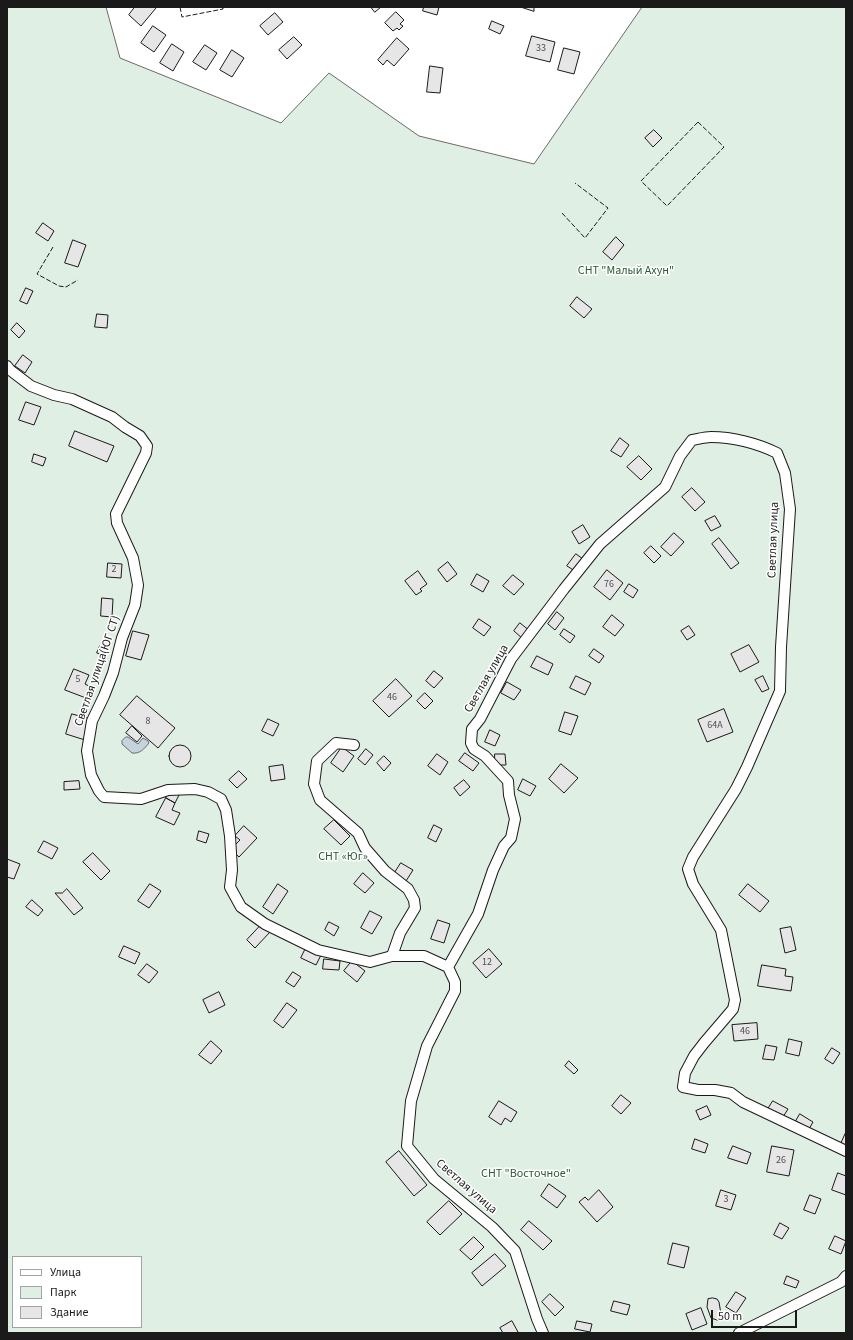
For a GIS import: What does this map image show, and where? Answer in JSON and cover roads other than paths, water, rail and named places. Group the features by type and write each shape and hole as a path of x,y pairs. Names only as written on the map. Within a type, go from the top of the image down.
{"street":[{"name":"Светлая улица(ЮГ СТ)","path":"7,366 31,386 54,395 72,399 112,417 140,436 147,446 146,454 116,514 117,523 133,558 138,585 135,605 122,638 114,673 92,721 87,751 91,775 99,791 104,797 141,799 168,790 195,789 208,792 221,799 226,810 230,836 232,870 230,887 241,907 265,924 318,950 370,962 392,956"},
{"name":"Светлая улица","path":"543,1333 515,1251 492,1227 434,1180 407,1146 411,1101 427,1046 455,991 455,982 448,967 478,914 493,870 504,846 511,838 516,819 509,795 508,781 485,756 474,749 471,743 472,729 480,719 511,659 564,589 600,544 665,487 680,456 692,440 710,437 743,441 764,446 777,452 785,473 790,509 781,647 780,691 736,789 693,857 688,869 693,884 721,930 735,1000 733,1009 704,1042 694,1056 685,1073 683,1087 698,1090 715,1090 731,1094 743,1102 846,1151"},
{"path":"354,745 336,743 317,761 314,784 320,800 358,833 366,848 385,871 408,889 414,900 415,908 400,933 392,956 424,956 448,967"},
{"path":"739,1333 841,1282 846,1276"}],"park label":[{"name":"СНТ \"Малый Ахун\"","path":"626,271"},
{"name":"СНТ «Юг»","path":"343,857"},
{"name":"СНТ \"Восточное\"","path":"526,1174"}]}
